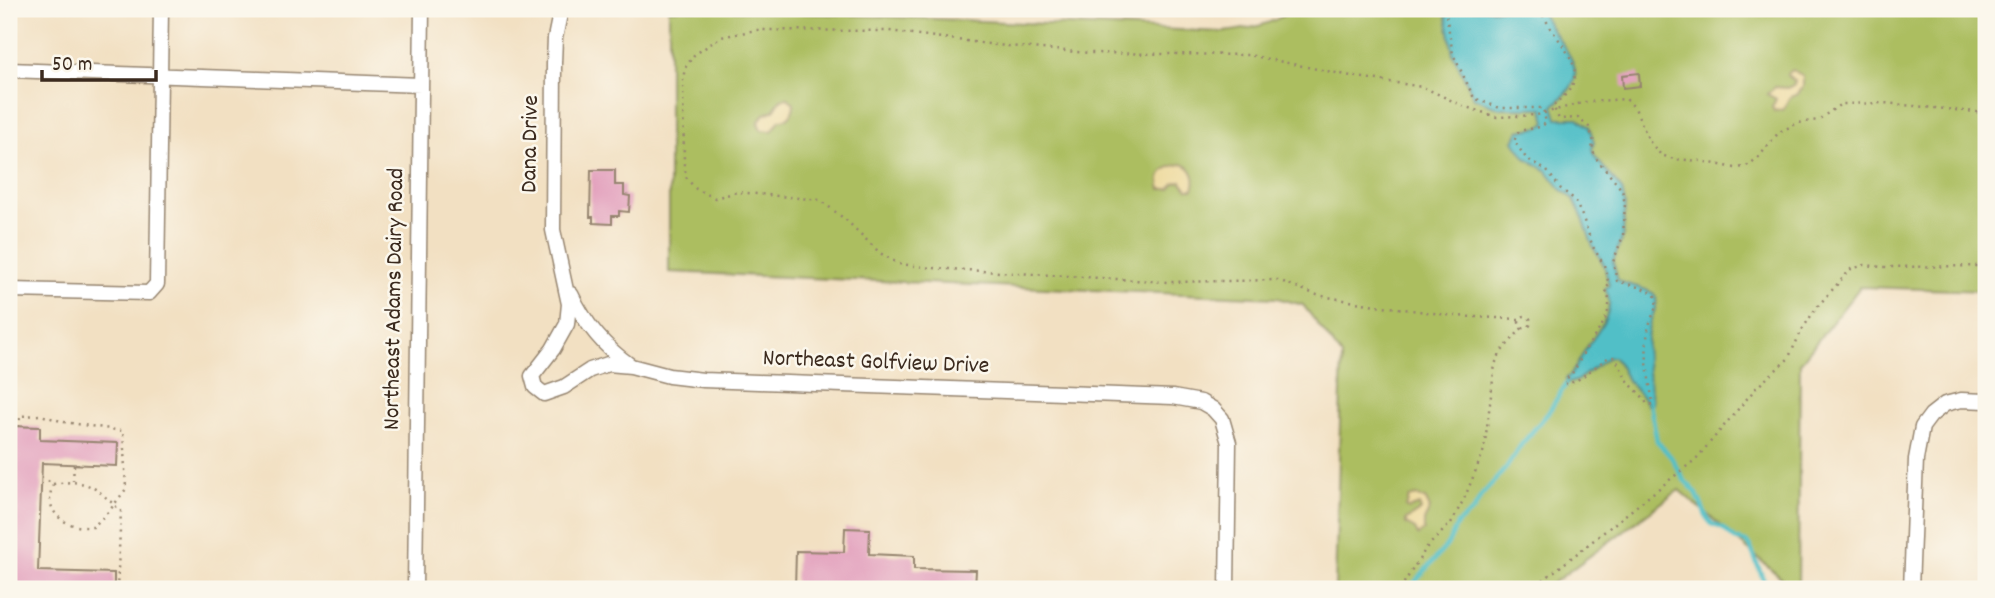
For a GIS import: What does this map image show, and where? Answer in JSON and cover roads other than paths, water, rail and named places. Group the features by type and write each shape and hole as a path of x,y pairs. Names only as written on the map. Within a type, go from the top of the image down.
{"street":[{"path":"9,289 150,297 157,284 162,9"},
{"name":"Northeast Adams Dairy Road","path":"415,589 422,9"},
{"name":"Dana Drive","path":"544,394 536,387 533,376 567,324 569,304 553,230 555,38 561,9"},
{"path":"9,70 421,85"},
{"name":"Dana Drive","path":"565,279 583,318 602,344 631,366"},
{"name":"Northeast Golfview Drive","path":"544,394 564,387 590,370 608,364 703,380 1173,397 1201,402 1213,408 1222,419 1229,443 1227,589"},
{"path":"1911,589 1916,459 1922,427 1931,415 1945,404 1961,400 1986,401"}],"water":[{"path":"1445,9 1539,9 1570,57 1574,66 1574,81 1553,106 1557,118 1578,118 1589,127 1595,157 1622,190 1625,204 1623,236 1613,262 1618,281 1648,291 1656,298 1647,346 1653,404 1647,405 1613,357 1609,357 1576,381 1566,384 1566,379 1606,318 1609,304 1605,289 1609,285 1604,265 1593,247 1574,199 1561,189 1547,171 1526,158 1514,141 1519,131 1540,127 1546,123 1543,108 1500,108 1474,98 1453,54"}],"waterway":[{"path":"1409,589 1448,544 1457,524 1474,510 1481,496 1548,413 1566,384"},
{"path":"1650,404 1657,441 1671,457 1684,480 1696,492 1712,524 1750,546 1767,589"}]}
